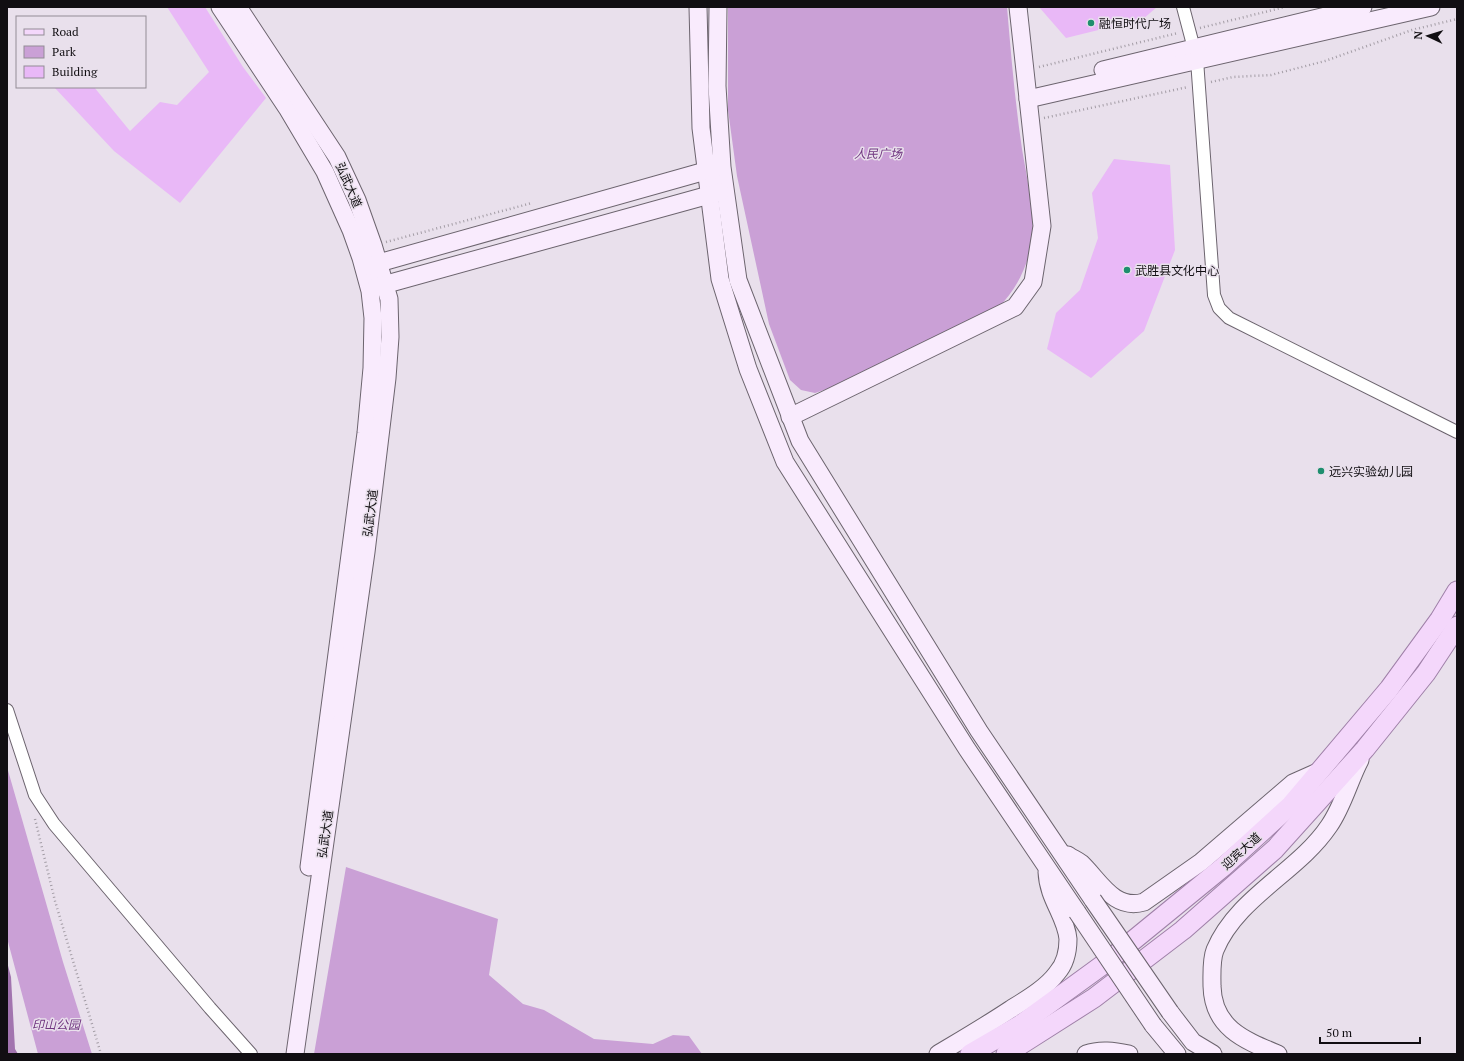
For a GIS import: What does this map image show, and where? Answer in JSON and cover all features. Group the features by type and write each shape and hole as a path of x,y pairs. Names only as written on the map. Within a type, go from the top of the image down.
{"main road":[{"name":"弘武大道","path":"220,7 287,108 325,172 351,230 371,265"},
{"name":"弘武大道","path":"238,7 337,157 357,200 371,265 378,287 389,299 390,329 387,378 366,552 295,1054"},
{"path":"698,7 702,128 714,169 738,280 800,441 979,730 1058,849 1170,1012 1193,1042 1213,1054"},
{"path":"714,169 718,7"},
{"path":"790,417 1015,308 1033,282 1042,226 1018,7"},
{"path":"1195,54 1363,7"},
{"path":"1027,93 1195,54 1431,7"},
{"path":"371,265 714,169"},
{"path":"378,287 718,192"},
{"path":"718,192 720,279 748,369 785,462 967,750 1153,1025 1177,1054"},
{"name":"弘武大道","path":"284,1054 366,433 373,318 378,287"},
{"name":"迎宾大道","path":"970,1054 1020,1025 1120,951 1223,867 1291,804 1389,690 1440,619 1457,591"},
{"name":"迎宾大道","path":"1006,1054 1094,998 1183,930 1275,849 1365,749 1426,673 1457,626"},
{"path":"1278,1054 1234,1034 1215,1008 1212,992 1214,951 1226,930 1243,910 1312,846 1329,826 1365,749"},
{"path":"1058,849 1080,862 1115,898 1123,903 1135,905 1144,902 1201,862 1293,783 1320,771"},
{"path":"938,1054 1033,995 1057,974 1063,964 1067,951 1068,939 1066,926 1050,892 1047,868"},
{"path":"1086,1054 1101,1051 1129,1054"}],"street":[{"path":"1184,7 1195,54 1199,85 1214,295 1220,308 1230,318 1457,432"},
{"path":"7,710 36,795 54,824 195,991 251,1054"}],"path":[{"path":"1025,70 1285,7"},
{"path":"1030,121 1233,77 1271,75 1325,61 1412,30 1457,19"},
{"path":"34,814 55,901 101,1054"}],"green space":[{"name":"人民广场","path":"728,7 1007,7 1017,114 1030,196 1033,232 1030,252 1024,270 1010,294 998,308 836,386 815,393 801,390 790,380 769,324 737,176 728,110"},
{"name":"印山公园","path":"7,767 63,962 92,1054 38,1054 7,938"},
{"path":"346,867 498,919 489,975 523,1004 544,1010 594,1039 653,1044 673,1035 689,1036 702,1054 314,1054"}],"shaded area":[{"path":"7,962 11,977 15,1049 18,1054 7,1054"}],"building":[{"path":"167,7 205,7 243,67 266,98 180,203 114,151 55,88 95,88 130,131 160,102 177,105 209,72"},
{"name":"融恒时代广场","path":"1039,7 1157,7 1143,19 1066,38"},
{"name":"武胜县文化中心","path":"1114,159 1170,165 1175,250 1144,331 1091,378 1047,349 1056,313 1080,290 1098,238 1092,193"}],"place":[{"name":"融恒时代广场","path":"1091,23"},
{"name":"武胜县文化中心","path":"1127,270"},
{"name":"远兴实验幼儿园","path":"1321,471"}]}
